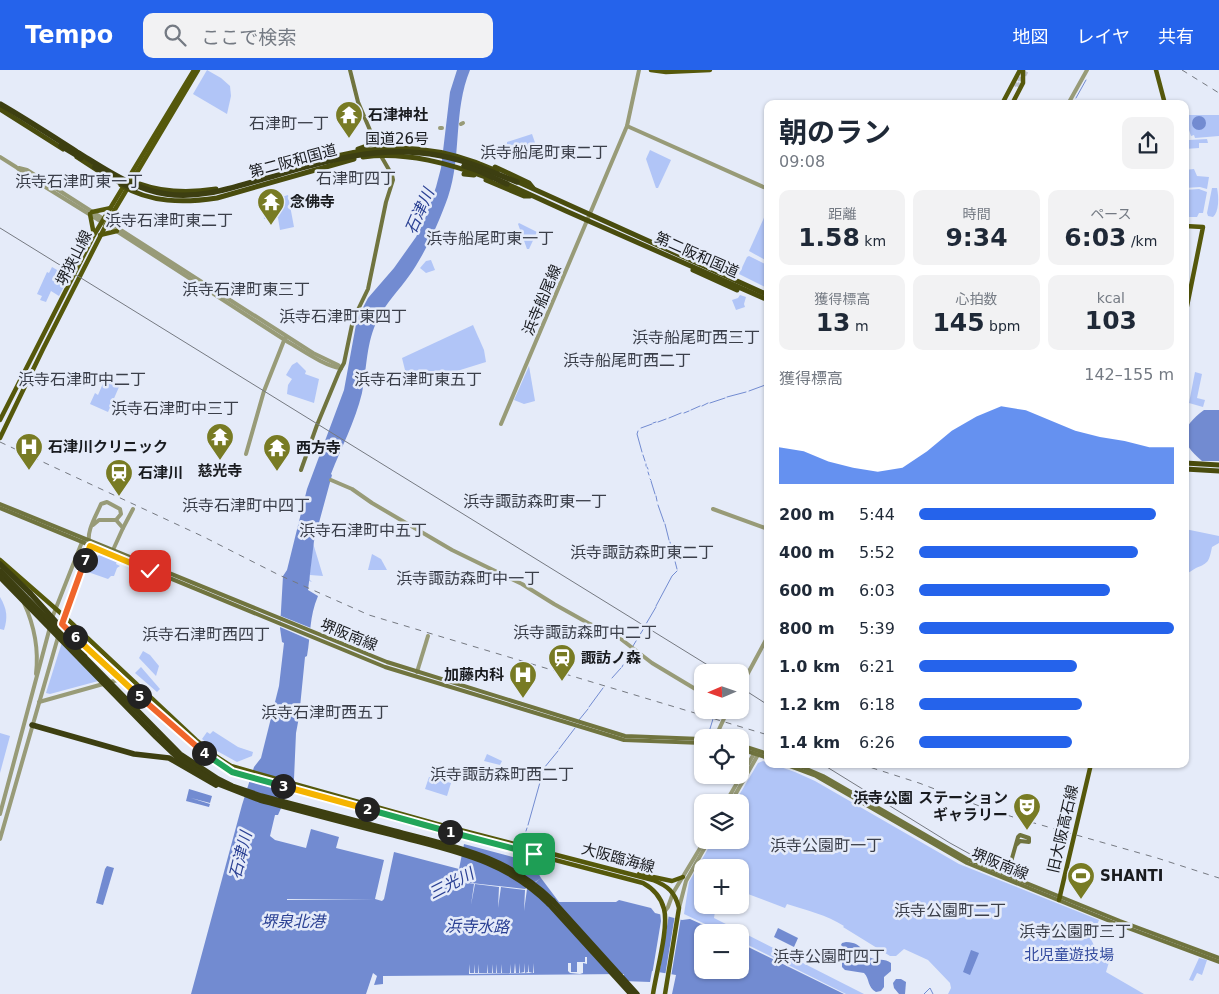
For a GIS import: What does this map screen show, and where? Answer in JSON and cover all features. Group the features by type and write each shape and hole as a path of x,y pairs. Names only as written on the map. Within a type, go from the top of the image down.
{"highway":[{"name":"国道26号","path":"0,103 115,174 167,191 214,190 343,155 379,149 409,148 440,152 479,169"},
{"name":"第二阪和国道","path":"0,103 122,179 166,194 191,195 215,192 339,158 381,152 410,151 448,157 517,182 764,292"},
{"name":"国道26号","path":"0,109 126,188 150,197 178,202 216,198 340,162 382,156 408,157 479,169"},
{"name":"第二阪和国道","path":"0,109 119,182 151,194 183,199 216,195 340,161 375,155 420,155 442,159 479,169 533,196 764,299"},
{"path":"343,155 376,143"},
{"path":"469,156 530,183 535,190"},
{"path":"464,174 474,176 524,196 533,196"},
{"path":"691,260 706,264 764,292"},
{"path":"682,262 702,275 764,299"},
{"path":"1189,463 1219,465"},
{"path":"1189,469 1219,471"},
{"path":"0,564 69,634 102,674 137,711"},
{"path":"0,572 168,743 205,772 232,786 261,796 465,850 509,868 525,878 548,897 637,994"},
{"path":"0,577 166,747 203,776 243,795"},
{"path":"29,724 134,754 169,758 212,784 243,795 457,852 502,869 542,897 631,994"}],"main road":[{"name":"堺狭山線","path":"0,420 94,235 105,222 196,70"},
{"path":"300,470 344,363 353,320 368,289 386,202 393,182 392,175 358,102 350,70"},
{"path":"651,70 666,72 710,70"},
{"path":"1005,100 1022,70"},
{"path":"1012,100 1023,83 1022,70"},
{"path":"1156,70 1164,100"},
{"path":"1006,100 1016,86 1011,100"},
{"name":"堺狭山線","path":"0,438 100,235 111,208 126,188"},
{"path":"94,235 91,213 111,208"},
{"path":"1189,226 1203,227 1189,296"},
{"path":"100,235 117,232"},
{"name":"堺阪南線","path":"0,504 88,539 385,667 577,724"},
{"name":"堺阪南線","path":"0,508 280,622"},
{"name":"大阪臨海線","path":"0,560 64,616 196,740 217,757 248,774"},
{"name":"大阪臨海線","path":"0,572 52,618 62,624 214,761 232,772 248,774 293,786 436,829 628,873 662,884 674,893"},
{"name":"堺阪南線","path":"311,635 624,740 694,741"},
{"path":"749,749 764,756"},
{"path":"749,751 764,753"},
{"name":"堺阪南線","path":"795,768 816,776 956,858 1120,922 1219,958"},
{"name":"堺阪南線","path":"804,768 823,776 962,857 1007,877"},
{"name":"旧大阪高石線","path":"1059,898 1090,768"},
{"path":"1007,877 1016,845"},
{"name":"大阪臨海線","path":"522,848 643,883 657,894 665,911"},
{"path":"628,873 644,874 672,881 684,877"},
{"path":"665,994 679,908 674,893"},
{"name":"堺阪南線","path":"1059,898 1117,924 1219,962"},
{"path":"653,994 665,924 665,911"}],"street":[{"name":"浜寺船尾線","path":"501,424 627,126 640,70"},
{"path":"1070,100 1087,70"},
{"path":"627,126 764,187"},
{"path":"0,157 16,167 27,170 313,357 341,368"},
{"path":"105,222 117,232 285,338"},
{"path":"246,454 264,391 285,338"},
{"path":"331,480 352,489 372,503 452,550 522,584 588,623 612,632 652,663 694,688"},
{"path":"0,814 38,702 64,616 90,546 88,539 102,504 107,502 120,509 121,514 116,520"},
{"path":"113,550 133,509"},
{"path":"713,510 764,529"},
{"path":"93,525 99,520 116,520 123,528"},
{"path":"33,696 55,608 82,542 88,539"},
{"path":"0,839 29,724 36,669 35,641 27,610 15,586"},
{"path":"417,672 428,636"},
{"path":"749,671 764,643"},
{"path":"38,702 121,679"},
{"path":"731,794 757,752"},
{"path":"735,794 757,752"},
{"path":"679,908 684,877 700,849"},
{"path":"665,911 674,893 703,849"}],"green space":[{"path":"207,70 230,86 231,96 227,114 193,94"},
{"path":"1189,115 1219,115 1219,136 1195,138 1194,135 1191,136"},
{"path":"532,134 540,157 538,158 507,144 507,142"},
{"path":"1207,139 1208,143 1199,143 1199,148 1189,149 1189,140"},
{"path":"650,150 671,160 658,188 656,188 646,159"},
{"path":"1194,169 1197,176 1209,177 1207,189 1200,187 1189,188 1189,170"},
{"path":"1212,188 1217,188 1218,196 1217,208 1213,217 1208,216 1207,213"},
{"path":"1199,189 1207,192 1203,213 1199,213 1197,217 1189,217 1189,190"},
{"path":"288,195 294,227 280,230 278,218 264,219 263,203"},
{"path":"764,218 764,259 749,251"},
{"path":"519,223 537,232 529,249 527,249"},
{"path":"749,256 764,264 764,286 739,274"},
{"path":"431,260 435,270 426,273 420,268 426,261"},
{"path":"52,267 69,277 59,296 51,291 46,302 40,300 42,296 37,294 47,272 49,273"},
{"path":"740,295 746,297 745,307 736,310 732,300"},
{"path":"473,325 484,350 486,362 412,385 407,378 402,358"},
{"path":"297,362 306,371 305,374 319,379 314,403 287,394 288,385 292,379 286,375 292,365"},
{"path":"529,366 535,401 524,404 514,400"},
{"path":"1195,372 1202,374 1197,398 1205,400 1203,407 1189,403"},
{"path":"104,381 119,387 108,412 90,404 95,393 98,395"},
{"path":"1189,530 1219,536 1219,543 1212,547 1209,558 1204,565 1189,572"},
{"path":"313,543 323,576 310,575 312,582 309,581"},
{"path":"101,554 117,561 116,564 120,566 117,568 114,576 108,579 88,572 94,558"},
{"path":"372,554 381,559 387,570 368,570"},
{"path":"0,597 6,613 4,630 0,629"},
{"path":"63,639 102,680 50,694 46,693"},
{"path":"143,651 150,655 159,666 156,676 139,658"},
{"path":"141,667 160,689 157,692 135,673"},
{"path":"213,731 238,747 253,752 252,756 237,762 217,751 202,739 207,732 210,734"},
{"path":"0,733 10,736 0,773"},
{"path":"487,754 502,761 500,765 484,761"},
{"name":"北児童遊技場","path":"763,761 764,768 783,768 795,772 815,781 959,864 1099,920 1091,939 1097,952 1112,952 1106,972 1144,994 948,994 951,988 950,983 928,960 904,949 896,956 890,956 831,919 787,904 785,908 749,894 749,859 702,859 708,849 749,849 749,794 740,794 746,784 749,784 749,778 758,763"},
{"path":"429,777 451,783 447,796 425,789"},
{"path":"694,873 694,914 715,914 714,918 726,924 705,924 684,914 689,882"},
{"path":"749,936 864,994 846,994 749,946"},
{"path":"1199,958 1207,960 1202,975 1197,973 1193,981 1189,980"}],"water":[{"name":"堺泉北港","path":"457,70 470,70 461,101 455,166 448,197 421,258 385,308 374,328 359,404 331,474 314,541 308,590 318,596 312,618 307,656 305,657 296,733 294,779 278,815 275,815 270,836 275,840 306,848 311,829 339,837 336,848 384,860 375,899 382,901 394,852 459,869 464,844 532,862 559,902 616,902 619,900 651,908 655,913 682,920 690,919 701,924 694,924 694,979 749,979 749,947 844,994 672,994 676,975 652,971 650,982 623,981 624,974 383,976 383,984 374,985 377,976 373,973 366,994 191,994 242,805 254,767 261,758 279,686 284,643 282,642 280,628 283,576 287,570 307,489 344,390 357,319 368,298 394,268 416,237 425,219 441,168 450,92"},
{"path":"1199,116 1204,118 1206,123 1204,128 1199,130 1194,128 1192,123 1194,118"},
{"path":"1204,410 1219,410 1219,461 1202,461 1189,447 1189,424"},
{"path":"189,789 212,796 210,803 191,798 210,804 209,807 186,801"},
{"path":"107,866 114,868 103,905 96,903"},
{"path":"778,928 798,938 794,947 774,937"},
{"path":"846,942 856,944 871,958 891,963 891,971 884,977 884,987 881,991 876,992 873,990 864,973 845,970 842,967 842,962 849,957 849,953 841,945"},
{"path":"971,950 979,953 970,975 963,972"},
{"path":"896,979 906,982 905,994 899,994 894,988 893,983"}],"pier":[{"path":"281,616 311,628 310,640 280,627"},
{"path":"541,878 527,889 524,911 525,890 501,887 498,908 499,887 475,884 471,905 474,884 462,882 525,889"},
{"path":"287,899 375,900 287,900"},
{"path":"660,912 669,914 659,975 654,974 654,976 652,975 661,921"},
{"path":"675,915 681,917 671,977 665,976"},
{"path":"585,957 587,957 587,964 583,963 583,973 570,973 568,971 568,963 571,963 571,972 577,972 577,962 585,962"},
{"path":"515,963 516,973 519,973 520,963 520,973 524,972 524,963 525,973 528,972 529,964 529,972 533,973 534,963 534,973 469,974 469,964 470,973 474,973 474,964 475,973 478,973 478,964 479,973 487,973 487,964 488,973 492,973 493,964 493,973 496,973 497,964 497,973 501,973 501,964 502,973 510,973 511,964 511,973 514,973"}],"waterway":[{"name":"三光川","path":"1076,98 1086,80"},
{"name":"三光川","path":"749,391 764,385"},
{"name":"三光川","path":"727,397 746,392"},
{"name":"三光川","path":"710,403 725,398"},
{"name":"三光川","path":"702,406 708,403"},
{"name":"三光川","path":"691,410 700,406"},
{"name":"三光川","path":"684,413 689,411"},
{"name":"三光川","path":"669,418 681,413"},
{"name":"三光川","path":"658,422 666,419"},
{"name":"三光川","path":"641,428 652,424"},
{"name":"三光川","path":"638,431 637,434 642,452"},
{"name":"三光川","path":"643,455 645,461"},
{"name":"三光川","path":"651,481 655,494"},
{"name":"三光川","path":"656,496 657,501"},
{"name":"三光川","path":"658,505 664,522"},
{"name":"三光川","path":"665,524 669,540"},
{"name":"三光川","path":"670,542 677,569"},
{"name":"三光川","path":"656,606 672,576 677,571"},
{"name":"三光川","path":"646,624 656,607"},
{"name":"三光川","path":"633,646 644,628"},
{"name":"三光川","path":"628,657 631,649"},
{"name":"三光川","path":"612,678 621,668"},
{"name":"三光川","path":"589,707 603,688"},
{"name":"三光川","path":"579,720 588,709"},
{"path":"710,729 713,719"},
{"name":"三光川","path":"559,749 575,728"},
{"name":"三光川","path":"528,825 544,768 558,751"},
{"name":"三光川","path":"522,844 525,835"},
{"path":"924,994 930,988 933,994"}],"tunnel":[{"path":"1014,86 1023,70"},
{"path":"1018,87 1027,70"}],"tram line":[{"path":"0,228 706,664"},
{"path":"749,693 764,702"},
{"path":"828,768 950,843 1003,870"}],"railway":[{"path":"1182,70 1219,93"},
{"path":"0,442 204,537 279,575 369,615 764,734"},
{"path":"872,768 1013,817 1157,858 1219,878"}],"place":[{"name":"石津神社","path":"349,139"},
{"name":"念佛寺","path":"271,226"},
{"name":"慈光寺","path":"220,461"},
{"name":"石津川クリニック","path":"29,471"},
{"name":"西方寺","path":"277,472"},
{"name":"石津川","path":"119,497"},
{"name":"諏訪ノ森","path":"562,682"},
{"name":"加藤内科","path":"523,699"},
{"name":"浜寺公園 ステーション ギャラリー","path":"1027,831"},
{"name":"SHANTI","path":"1081,900"}],"district":[{"name":"石津町一丁","path":"289,123"},
{"name":"浜寺船尾町東二丁","path":"544,152"},
{"name":"石津町四丁","path":"356,178"},
{"name":"浜寺石津町東一丁","path":"79,181"},
{"name":"浜寺石津町東二丁","path":"169,220"},
{"name":"浜寺船尾町東一丁","path":"490,238"},
{"name":"浜寺石津町東三丁","path":"246,289"},
{"name":"浜寺石津町東四丁","path":"343,316"},
{"name":"浜寺船尾町西三丁","path":"696,337"},
{"name":"浜寺船尾町西二丁","path":"627,360"},
{"name":"浜寺石津町中二丁","path":"82,379"},
{"name":"浜寺石津町東五丁","path":"418,379"},
{"name":"浜寺石津町中三丁","path":"175,408"},
{"name":"浜寺諏訪森町東一丁","path":"535,501"},
{"name":"浜寺石津町中四丁","path":"246,505"},
{"name":"浜寺石津町中五丁","path":"363,530"},
{"name":"浜寺諏訪森町東二丁","path":"642,552"},
{"name":"浜寺諏訪森町中一丁","path":"468,578"},
{"name":"浜寺諏訪森町中二丁","path":"585,632"},
{"name":"浜寺石津町西四丁","path":"206,634"},
{"name":"浜寺石津町西五丁","path":"325,712"},
{"name":"浜寺諏訪森町西二丁","path":"502,774"},
{"name":"浜寺公園町一丁","path":"826,845"},
{"name":"浜寺公園町二丁","path":"950,910"},
{"name":"浜寺公園町三丁","path":"1075,931"},
{"name":"浜寺公園町四丁","path":"829,956"}],"route":[{"path":"150,571 90,546 62,624 214,761 232,772 247,777 534,854"}],"water label":[{"name":"浜寺水路","path":"477,926"}]}
